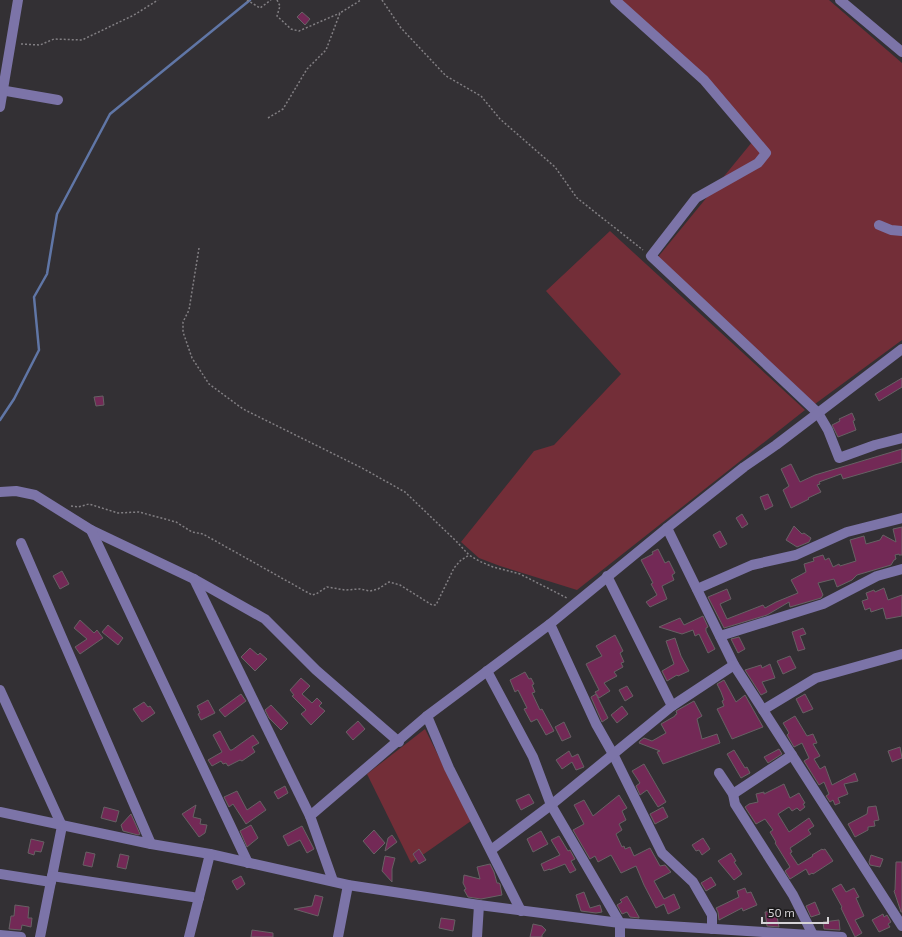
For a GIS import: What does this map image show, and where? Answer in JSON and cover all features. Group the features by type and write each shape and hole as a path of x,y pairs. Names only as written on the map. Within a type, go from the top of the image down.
{"street":[{"path":"0,107 1,91 18,0"},
{"path":"615,0 704,80 766,153 758,163 696,198 651,256 818,413 828,430 840,458 875,445 902,438"},
{"path":"840,0 902,52"},
{"path":"1,91 58,100"},
{"path":"879,225 891,230 902,232"},
{"path":"310,816 399,742 427,716 550,624 607,576 744,467 776,445 902,349"},
{"path":"0,492 16,491 35,495 91,530 194,579 265,619 316,670 399,742"},
{"path":"697,589 752,565 796,555 847,532 902,518"},
{"path":"667,528 734,665 902,926"},
{"path":"91,530 248,863"},
{"path":"21,543 151,844"},
{"path":"720,636 823,604 877,576 902,569"},
{"path":"607,576 672,706"},
{"path":"194,579 310,816 333,882"},
{"path":"550,624 596,724 613,754 662,853 693,882 712,915 705,931"},
{"path":"763,710 816,678 902,654"},
{"path":"491,850 551,805 672,706 734,665"},
{"path":"487,672 533,757 551,805 620,923 620,937"},
{"path":"0,690 62,826 40,937"},
{"path":"427,716 449,768 521,910"},
{"path":"733,794 792,755"},
{"path":"719,773 733,794 735,804 793,895 813,935"},
{"path":"0,812 151,844 210,854 348,885 479,905 620,923 705,931 842,937"},
{"path":"189,937 210,854"},
{"path":"0,874 199,898"},
{"path":"338,937 348,885"},
{"path":"477,937 479,905"},
{"path":"0,935 21,937"}],"path":[{"path":"11,44 40,45 54,39 82,40 134,16 158,0"},
{"path":"247,0 260,8 271,0"},
{"path":"277,0 280,6 277,16 291,30 299,31 340,12 361,0"},
{"path":"382,0 401,28 446,76 481,96 500,120 555,167 577,198 651,256"},
{"path":"268,118 283,109 307,69 326,50 340,12"},
{"path":"199,248 189,310 183,322 183,332 192,358 209,384 243,409 362,468 405,492 469,554 479,561 493,567 520,574 576,602"},
{"path":"71,506 78,507 89,504 118,513 139,512 176,522 192,532 203,534 312,595 316,594 327,586 345,590 360,589 370,591 378,589 389,582 400,585 432,605 436,605 454,568 469,554"}],"shaded area":[{"path":"621,0 829,0 902,63 902,340 815,404 658,257 757,136"},
{"path":"610,231 805,410 577,590 479,558 461,542 534,451 554,445 621,374 546,291"},
{"path":"425,729 471,821 411,863 367,774"}],"building":[{"path":"302,12 310,19 305,25 297,17"},
{"path":"902,378 902,387 879,401 875,394"},
{"path":"103,396 104,405 96,406 94,397"},
{"path":"852,413 855,420 853,421 856,430 838,437 832,425 840,421 839,419"},
{"path":"902,449 902,462 843,479 841,474 819,482 820,484 817,485 821,492 791,508 783,490 789,486 781,469 791,464 800,482 815,475"},
{"path":"768,494 773,506 765,510 760,497"},
{"path":"742,514 748,524 742,528 736,518"},
{"path":"794,526 802,534 804,533 811,538 809,542 797,547 786,540"},
{"path":"902,527 902,555 895,555 896,559 891,565 857,575 852,580 837,587 834,579 818,583 823,595 821,598 790,607 789,602 767,615 724,628 708,597 727,589 731,599 720,604 727,619 763,605 765,608 798,593 791,580 806,572 804,564 814,561 813,558 823,555 825,560 829,558 833,567 839,564 840,566 856,561 850,540 864,536 866,544 880,540 883,535 896,542 893,529"},
{"path":"720,531 727,544 720,548 713,535"},
{"path":"658,549 665,563 669,561 675,573 672,575 674,580 662,586 667,599 650,607 646,602 657,595 651,584 653,583 641,560 653,554 652,552"},
{"path":"62,571 69,584 60,589 53,576"},
{"path":"884,588 888,600 902,595 902,616 886,619 883,608 871,612 870,608 865,610 862,601 868,599 866,593 874,590 875,592"},
{"path":"703,616 708,627 706,628 706,631 715,649 708,653 699,634 695,636 693,630 682,634 659,627 680,618 684,625"},
{"path":"80,620 94,633 97,630 103,638 80,654 75,647 87,639 74,628"},
{"path":"108,625 123,638 118,645 102,632"},
{"path":"803,628 806,634 800,636 805,649 798,651 792,632"},
{"path":"615,635 623,651 620,653 624,662 621,663 623,667 614,672 617,676 604,683 610,691 599,698 595,692 599,690 586,664 602,656 596,646"},
{"path":"739,637 745,649 738,653 731,639"},
{"path":"675,638 681,656 689,671 678,676 677,675 667,681 662,671 674,664 666,641"},
{"path":"250,648 258,655 260,653 267,659 255,671 241,657"},
{"path":"790,656 796,668 783,674 777,661"},
{"path":"770,664 775,678 762,682 767,692 761,695 745,670 761,665 762,668"},
{"path":"525,672 534,684 532,685 535,692 532,693 540,710 542,709 554,731 546,735 537,719 531,722 524,709 527,708 518,690 515,692 510,680"},
{"path":"301,678 310,686 302,694 312,703 317,698 322,703 319,706 325,711 311,725 301,714 306,710 292,696 294,695 290,690"},
{"path":"724,680 736,702 745,695 763,727 732,739 717,709 724,706 722,701 724,700 717,684"},
{"path":"627,686 633,696 625,701 619,690"},
{"path":"241,694 246,701 225,717 219,710"},
{"path":"596,694 608,718 602,722 591,697"},
{"path":"805,694 813,709 803,713 796,699"},
{"path":"208,700 215,713 201,720 198,714 200,713 197,706"},
{"path":"694,701 702,716 697,719 702,739 717,734 720,743 663,764 657,752 660,751 639,743 644,738 652,741 666,733 661,724 675,716 677,714 676,711"},
{"path":"144,702 148,707 150,706 155,713 142,722 133,709"},
{"path":"271,705 288,723 281,730 269,718 265,710"},
{"path":"622,706 628,714 617,723 611,715"},
{"path":"795,716 807,736 813,734 817,743 813,744 820,756 814,759 820,769 825,766 832,785 855,773 858,781 844,784 848,794 838,798 840,803 835,805 833,800 830,802 826,796 829,794 824,782 819,785 804,761 809,758 802,743 794,747 787,735 789,733 783,723"},
{"path":"358,721 365,729 353,740 346,732"},
{"path":"564,722 571,737 562,741 555,727"},
{"path":"220,731 230,750 253,735 259,743 252,747 255,752 242,761 240,760 228,766 226,763 223,764 221,761 212,766 208,760 222,752 213,735"},
{"path":"900,747 902,758 892,762 888,751"},
{"path":"779,749 782,754 768,763 764,757"},
{"path":"734,750 745,768 747,767 750,773 741,778 727,754"},
{"path":"569,751 572,757 578,754 584,767 576,770 572,762 562,769 556,760"},
{"path":"644,764 666,802 658,807 647,790 640,795 636,786 640,783 632,771"},
{"path":"784,784 790,798 799,793 805,803 803,804 805,807 800,811 797,808 792,811 789,807 778,814 789,832 809,818 814,826 808,830 811,834 790,848 792,852 790,853 798,865 822,849 825,849 833,861 813,874 812,873 809,875 806,869 790,879 785,871 790,867 775,843 776,842 770,832 773,830 765,819 756,824 745,807 749,804 758,802 756,794 764,792 764,794"},
{"path":"285,786 288,793 278,799 274,792"},
{"path":"237,791 247,810 260,801 266,810 246,824 233,804 229,807 224,797"},
{"path":"529,794 534,803 521,810 516,800"},
{"path":"619,795 627,808 622,811 626,820 619,824 622,830 616,834 622,847 624,846 625,849 630,847 634,856 650,848 660,866 665,865 671,872 654,881 664,899 674,894 680,908 668,914 664,904 656,908 636,866 621,873 611,855 598,862 595,856 590,859 573,830 584,824 574,805 584,800 593,816"},
{"path":"196,805 193,817 201,819 200,824 207,825 205,833 199,837 182,814"},
{"path":"876,806 879,820 874,821 875,826 868,827 868,830 855,837 848,824 867,814 868,807"},
{"path":"104,807 119,811 116,822 101,818"},
{"path":"663,807 668,817 655,824 650,814"},
{"path":"131,814 140,834 138,835 123,831 121,825"},
{"path":"251,825 258,838 247,847 240,831"},
{"path":"302,826 314,849 307,853 300,840 288,846 283,836"},
{"path":"374,830 385,843 374,854 363,841"},
{"path":"541,831 548,844 533,852 527,839"},
{"path":"392,835 397,842 385,851 388,838"},
{"path":"559,836 575,859 571,861 576,870 570,873 565,864 544,871 541,864 560,855 551,840"},
{"path":"703,838 710,849 702,855 699,850 696,851 692,845"},
{"path":"31,839 44,842 41,852 35,851 34,855 28,853"},
{"path":"419,849 426,860 419,864 413,854"},
{"path":"86,852 95,854 92,867 83,865"},
{"path":"731,853 736,861 734,862 742,874 734,880 718,861"},
{"path":"120,854 129,856 126,869 117,867"},
{"path":"871,855 883,859 880,867 870,865 869,862"},
{"path":"385,856 395,858 392,869 392,882 382,871"},
{"path":"896,862 902,862 902,912 894,891"},
{"path":"490,864 497,883 500,884 502,895 481,899 468,897 464,890 466,889 463,883 464,875 480,879 477,867"},
{"path":"241,876 245,884 237,890 232,881"},
{"path":"711,877 716,885 706,891 701,883"},
{"path":"841,884 846,892 854,888 859,897 856,898 864,916 855,920 862,933 855,937 841,908 842,907 832,889"},
{"path":"745,888 747,893 751,892 757,905 743,911 742,908 719,920 716,908 739,897 737,891"},
{"path":"584,892 590,908 600,905 602,912 596,913 581,911 576,895"},
{"path":"315,895 323,897 318,916 294,909 312,906"},
{"path":"627,896 639,918 630,917 627,912 622,914 617,905 622,902 620,900"},
{"path":"815,902 820,914 811,917 806,906"},
{"path":"15,905 29,907 28,918 32,918 31,927 22,925 21,930 9,929 11,916 14,916"},
{"path":"776,911 779,927 767,926 765,912"},
{"path":"883,914 884,917 887,915 891,922 888,924 890,927 879,932 872,920"},
{"path":"441,918 455,920 453,931 439,928"},
{"path":"839,920 840,930 824,929 823,922"},
{"path":"533,924 542,926 546,930 542,937 530,937"},
{"path":"252,930 273,933 273,937 251,937"}],"waterway":[{"path":"0,420 14,399 39,350 34,297 47,274 57,214 110,114 250,0"}]}
